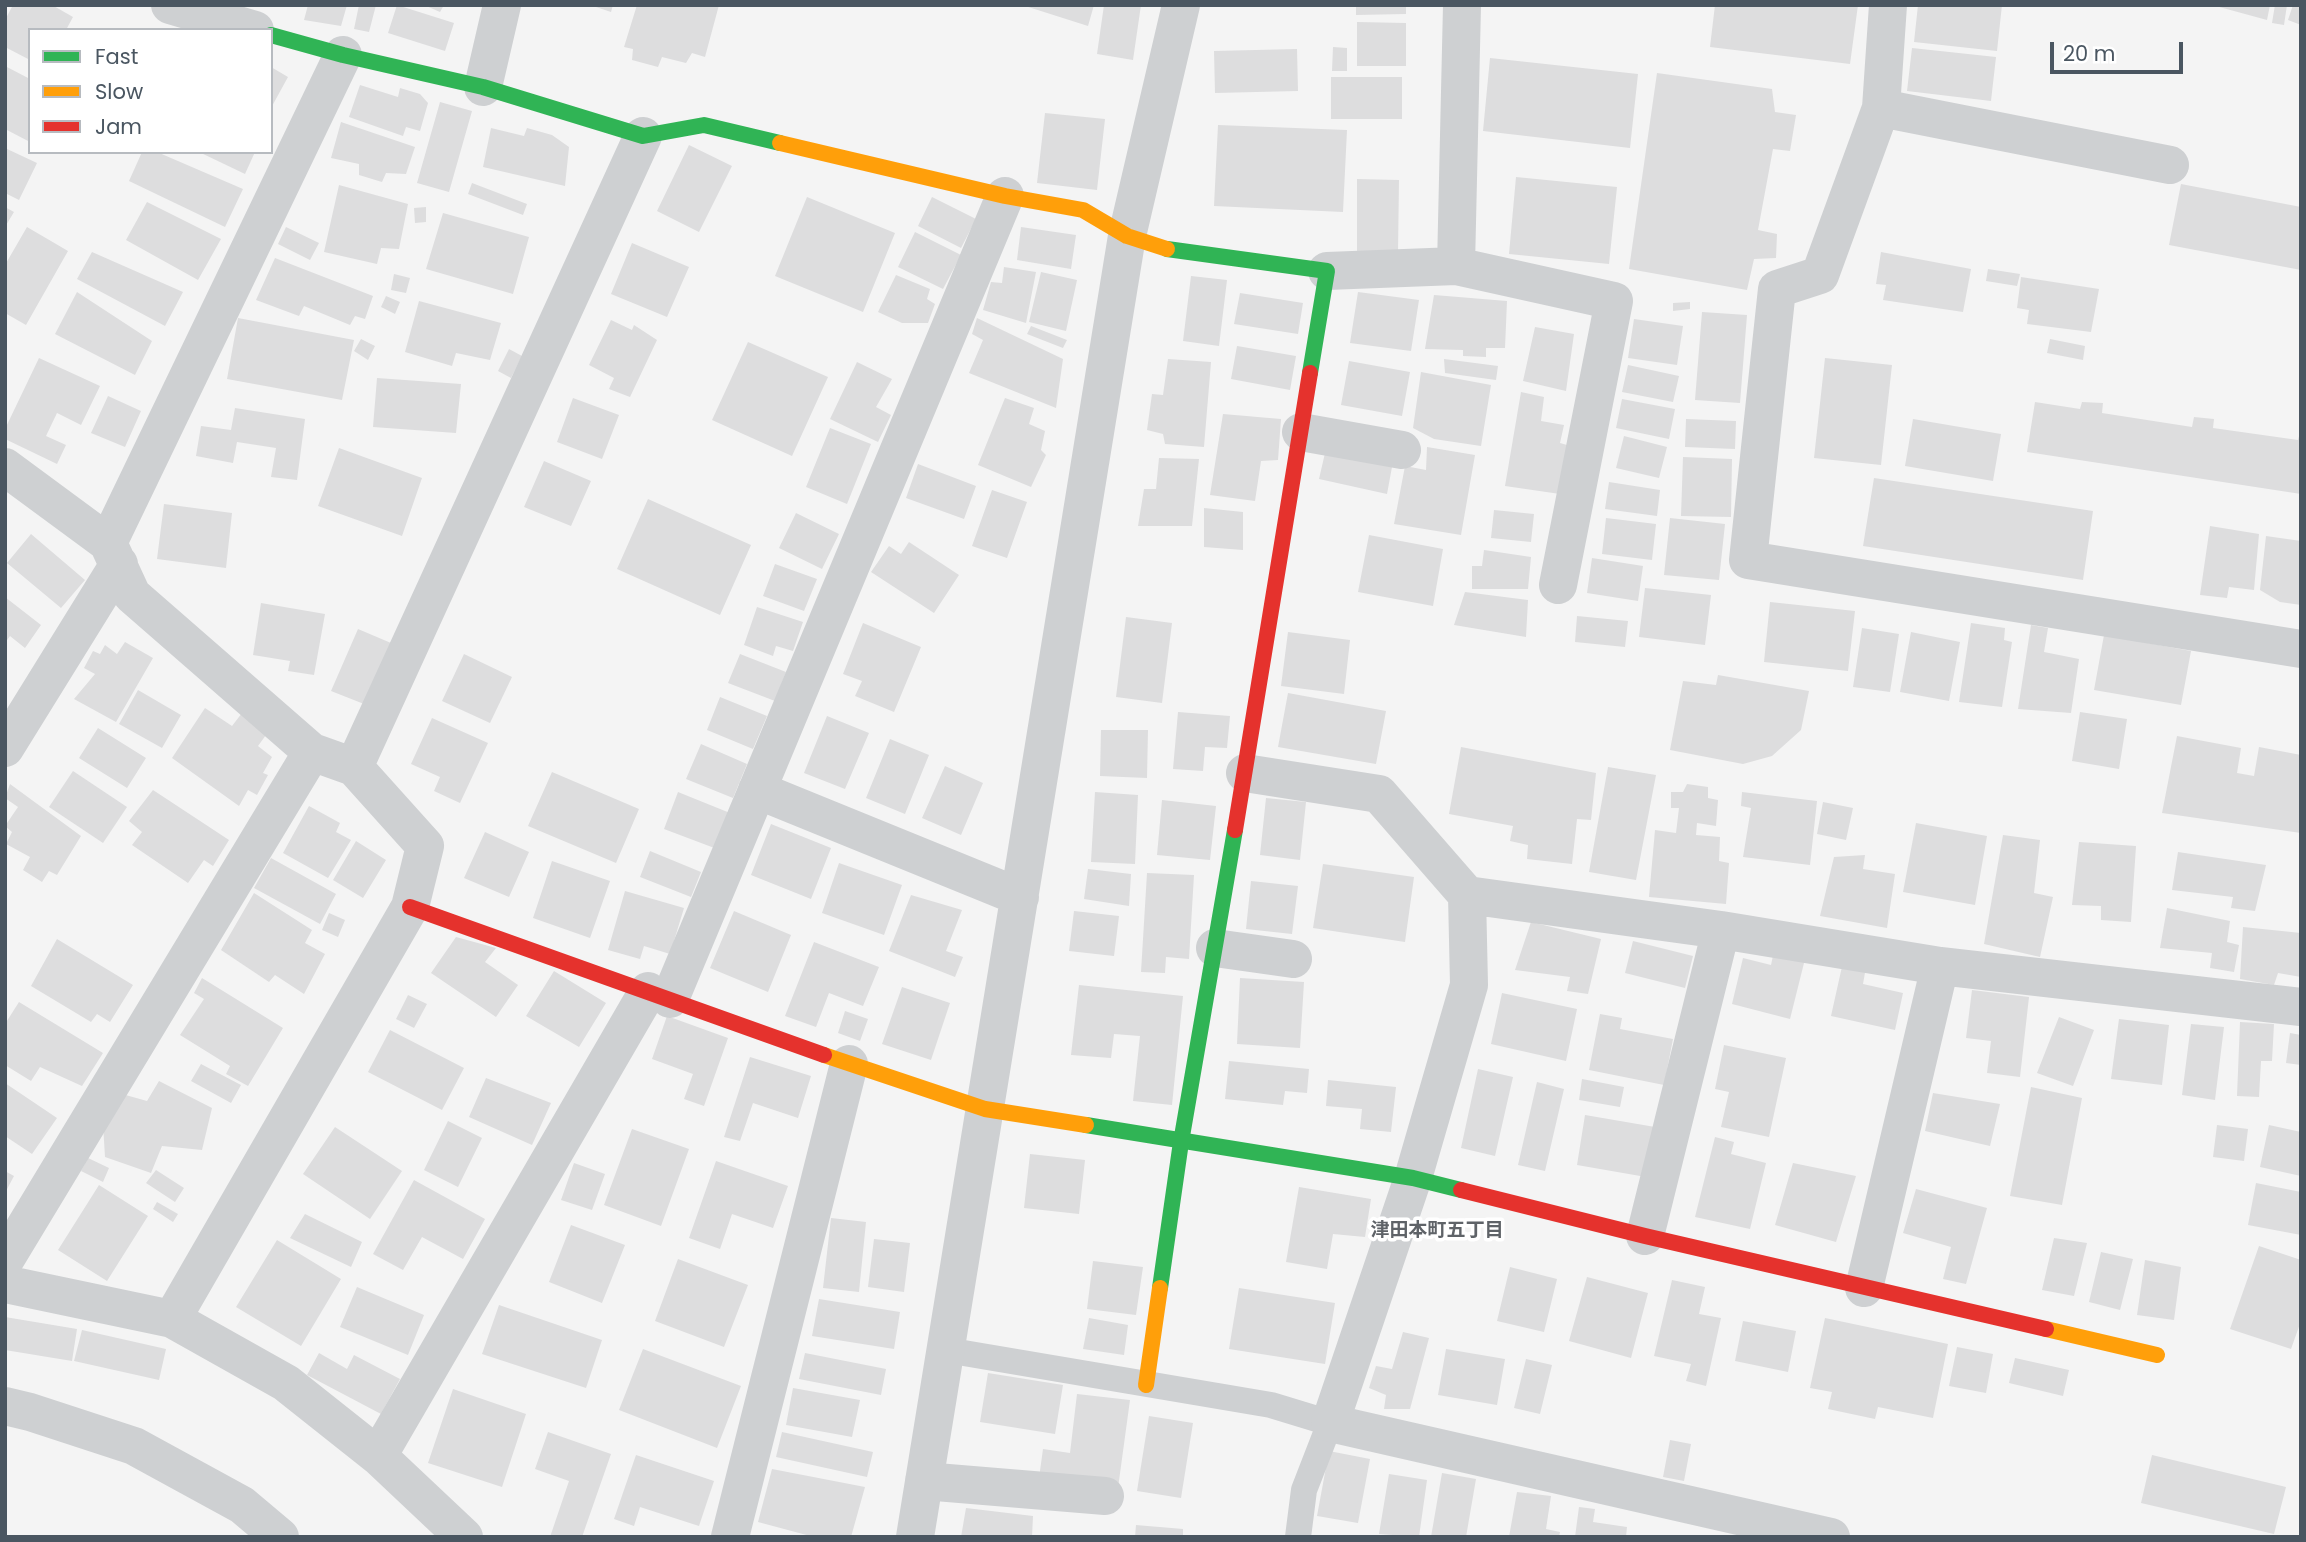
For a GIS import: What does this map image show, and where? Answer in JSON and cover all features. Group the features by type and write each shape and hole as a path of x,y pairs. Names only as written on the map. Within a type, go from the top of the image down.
{"street":[{"path":"170,5 248,28"},
{"path":"483,87 502,5"},
{"path":"915,1537 1127,236 1181,5"},
{"path":"1456,267 1462,5"},
{"path":"1888,5 1881,108 1820,275 1777,289 1748,560 2301,649"},
{"path":"273,35 342,55 483,87 643,136 704,125 1006,196 1083,210 1127,236 1167,249 1326,271 1456,267 1614,301 1558,585"},
{"path":"5,748 113,553 342,55"},
{"path":"1881,108 2170,165"},
{"path":"354,767 643,136"},
{"path":"378,1456 659,995 757,790 1006,196"},
{"path":"1146,1385 1181,1142 1245,772 1326,271"},
{"path":"1301,432 1402,450"},
{"path":"5,467 113,553 132,595 312,752 354,767 425,846 410,907 172,1319"},
{"path":"5,1260 312,752"},
{"path":"1245,772 1379,794 1467,895 1469,985 1413,1178 1330,1423 1830,1537"},
{"path":"757,790 1020,897"},
{"path":"1467,895 1721,930 1940,966 2301,1007"},
{"path":"410,907 849,1064 985,1109 1413,1178 1645,1236 2157,1355"},
{"path":"1645,1236 1721,930"},
{"path":"1214,948 1293,959"},
{"path":"1864,1288 1940,966"},
{"path":"730,1537 849,1064"},
{"path":"5,1284 172,1319 286,1383 378,1456 464,1537"},
{"path":"5,1406 134,1446 242,1505 280,1537"},
{"path":"924,1481 1105,1496"}],"lane":[{"path":"946,1350 1270,1405 1330,1423 1304,1490 1298,1537"}],"building":[{"path":"13,5 52,5 73,17 67,28 28,28 28,59 5,47 5,20"},
{"path":"308,5 347,5 341,26 304,20"},
{"path":"359,5 376,5 369,32 354,29"},
{"path":"397,5 454,23 445,51 388,33"},
{"path":"424,5 444,5 440,12"},
{"path":"590,5 613,5 611,12"},
{"path":"637,5 719,5 705,57 692,53 686,63 662,57 658,67 632,60 633,49 624,47"},
{"path":"1022,5 1094,5 1088,26"},
{"path":"1104,5 1141,5 1133,60 1097,54"},
{"path":"1356,5 1406,5 1406,14 1356,15"},
{"path":"1715,5 1858,5 1850,64 1710,47"},
{"path":"1918,5 2002,5 1997,51 1914,42"},
{"path":"2212,5 2270,5 2267,20"},
{"path":"2275,5 2287,5 2284,25 2272,23"},
{"path":"2293,5 2301,5 2301,25 2288,20"},
{"path":"1357,22 1406,23 1406,66 1357,66"},
{"path":"1333,47 1347,48 1347,71 1332,71"},
{"path":"1912,48 1996,57 1991,101 1907,91"},
{"path":"1297,49 1298,91 1215,93 1214,51"},
{"path":"1490,58 1638,74 1630,148 1483,131"},
{"path":"5,66 28,78 28,141 5,129"},
{"path":"273,68 288,77 273,104"},
{"path":"1657,73 1772,89 1775,112 1796,115 1790,151 1773,149 1758,230 1777,234 1776,258 1754,259 1747,290 1629,269"},
{"path":"1331,77 1402,77 1402,119 1331,119"},
{"path":"360,85 398,97 400,88 420,94 428,103 420,131 406,127 403,136 349,117"},
{"path":"440,102 472,111 449,192 417,183"},
{"path":"1045,113 1105,119 1097,190 1037,183"},
{"path":"341,122 415,147 406,174 386,173 382,182 359,175 359,164 331,158"},
{"path":"1218,125 1347,130 1343,212 1214,206"},
{"path":"491,128 524,136 527,128 552,135 569,147 565,186 483,167"},
{"path":"689,145 732,166 699,232 657,211"},
{"path":"5,148 37,163 19,200 5,193"},
{"path":"141,154 162,154 243,189 225,227 129,181"},
{"path":"203,154 254,154 245,174"},
{"path":"1516,177 1617,187 1609,264 1509,254"},
{"path":"1357,179 1399,180 1398,252 1357,252"},
{"path":"472,183 527,204 523,215 468,194"},
{"path":"2181,184 2301,207 2301,270 2169,245"},
{"path":"339,185 408,204 399,249 381,248 377,264 324,252"},
{"path":"807,197 895,233 863,312 775,276"},
{"path":"932,197 976,219 961,248 918,226"},
{"path":"147,202 221,239 198,280 126,240"},
{"path":"5,207 14,212 5,227"},
{"path":"426,207 426,222 415,223 414,208"},
{"path":"443,213 529,237 513,294 426,269"},
{"path":"27,227 68,251 26,325 5,313 5,265"},
{"path":"286,227 319,243 310,260 278,244"},
{"path":"1021,227 1076,235 1071,269 1017,260"},
{"path":"915,232 961,255 943,289 898,267"},
{"path":"632,243 689,267 667,317 611,294"},
{"path":"92,252 183,292 165,326 77,279"},
{"path":"1881,252 1971,269 1963,312 1883,300 1886,285 1876,284"},
{"path":"275,258 373,296 365,319 355,316 350,325 304,306 299,316 256,300"},
{"path":"1004,267 1036,272 1026,323 983,310 991,282 1002,283"},
{"path":"1988,269 2020,274 2017,286 1986,281"},
{"path":"1041,272 1077,280 1066,331 1029,322"},
{"path":"394,274 410,278 406,293 391,290"},
{"path":"896,275 930,289 927,299 935,304 928,323 902,323 878,312"},
{"path":"1191,276 1227,280 1219,346 1183,341"},
{"path":"2021,277 2099,289 2091,332 2027,324 2029,310 2017,308"},
{"path":"77,292 152,341 135,375 55,334"},
{"path":"1358,292 1419,300 1411,351 1350,343"},
{"path":"1240,293 1303,303 1298,334 1234,324"},
{"path":"1434,295 1507,301 1505,348 1486,348 1486,357 1463,356 1463,350 1425,349"},
{"path":"386,296 400,302 395,314 381,307"},
{"path":"419,301 501,323 490,360 456,353 452,366 405,352"},
{"path":"1690,302 1690,309 1673,311 1673,303"},
{"path":"1702,312 1747,315 1740,403 1695,400"},
{"path":"238,318 354,340 342,400 227,379"},
{"path":"977,318 1063,359 1056,408 969,373 983,340 972,334"},
{"path":"1634,319 1683,326 1677,365 1628,358"},
{"path":"611,320 632,330 634,325 657,340 630,397 609,389 614,378 589,365"},
{"path":"1031,326 1067,340 1063,348 1027,334"},
{"path":"1535,327 1574,334 1566,391 1523,381"},
{"path":"361,339 375,346 368,360 354,351"},
{"path":"2050,339 2085,346 2083,360 2047,353"},
{"path":"748,342 828,377 792,456 712,420"},
{"path":"1237,346 1296,356 1290,390 1231,379"},
{"path":"509,349 522,356 511,378 498,371"},
{"path":"39,358 100,386 81,425 57,413 46,436 66,445 57,464 5,439 5,429"},
{"path":"1825,358 1892,365 1881,465 1814,458"},
{"path":"1168,359 1211,362 1204,447 1165,444 1163,434 1147,430 1152,394 1163,395"},
{"path":"1444,359 1498,366 1496,380 1445,373"},
{"path":"1349,361 1410,372 1402,416 1341,405"},
{"path":"857,362 892,379 876,407 891,415 878,442 830,419"},
{"path":"1628,365 1679,376 1673,402 1622,392"},
{"path":"1421,372 1491,385 1481,446 1434,439 1413,428"},
{"path":"377,378 461,384 456,433 373,427"},
{"path":"1521,392 1544,397 1541,421 1564,425 1560,443 1567,445 1560,494 1505,486"},
{"path":"108,396 141,411 125,447 91,433"},
{"path":"573,398 619,415 602,459 557,442"},
{"path":"1005,398 1034,408 1029,424 1045,431 1041,450 1046,455 1031,487 978,465"},
{"path":"1622,399 1675,409 1669,439 1616,428"},
{"path":"2035,402 2080,409 2082,402 2103,403 2102,413 2192,427 2194,417 2214,419 2213,428 2298,440 2301,428 2301,494 2027,452"},
{"path":"235,408 305,419 297,480 271,477 276,448 237,442 233,463 196,456 201,426 231,430"},
{"path":"1223,414 1281,419 1278,460 1261,461 1255,501 1210,495"},
{"path":"1686,419 1736,421 1735,449 1685,447"},
{"path":"1913,419 2001,434 1993,481 1905,466"},
{"path":"830,428 871,444 847,504 806,487"},
{"path":"1624,436 1667,447 1659,478 1616,468"},
{"path":"1427,447 1475,455 1461,535 1394,524 1405,466 1426,470"},
{"path":"339,448 422,478 402,536 318,506"},
{"path":"1325,453 1392,467 1387,494 1319,479"},
{"path":"1683,457 1732,459 1731,517 1681,516"},
{"path":"1159,458 1199,459 1192,526 1138,526 1144,489 1156,489"},
{"path":"544,461 591,481 571,526 524,507"},
{"path":"918,464 976,486 964,519 906,498"},
{"path":"1874,478 2093,511 2083,580 1863,546"},
{"path":"1609,482 1660,490 1657,516 1605,509"},
{"path":"992,490 1027,502 1007,558 972,546"},
{"path":"648,499 751,545 720,615 617,569"},
{"path":"164,504 232,513 226,568 157,559"},
{"path":"1204,508 1243,512 1243,550 1204,547"},
{"path":"1494,510 1534,514 1531,542 1491,538"},
{"path":"796,513 839,534 822,569 779,548"},
{"path":"1606,518 1656,524 1652,560 1602,554"},
{"path":"1670,518 1725,524 1719,580 1664,575"},
{"path":"2210,526 2259,534 2254,590 2229,587 2227,598 2200,595"},
{"path":"31,534 85,580 61,608 7,563"},
{"path":"1369,535 1443,549 1433,606 1358,592"},
{"path":"2266,536 2301,541 2301,605 2280,602 2260,590"},
{"path":"909,542 959,575 934,613 871,572 889,546 901,554"},
{"path":"1484,550 1531,557 1528,589 1472,589 1472,566 1482,566"},
{"path":"1592,558 1643,566 1638,601 1587,593"},
{"path":"775,564 817,579 804,611 763,596"},
{"path":"1645,588 1711,595 1705,645 1639,637"},
{"path":"1465,592 1528,600 1526,637 1454,625"},
{"path":"5,597 41,625 25,648 10,636 5,643"},
{"path":"1770,602 1855,611 1848,671 1764,662"},
{"path":"261,603 325,614 314,675 288,671 290,661 253,655"},
{"path":"757,607 803,622 793,651 776,646 773,656 744,645"},
{"path":"1577,616 1628,621 1625,647 1575,642"},
{"path":"1126,617 1172,623 1162,703 1116,697"},
{"path":"863,623 921,647 894,712 855,696 862,681 843,674"},
{"path":"1971,623 2005,628 2004,640 2012,642 2002,707 1959,702"},
{"path":"2031,625 2048,628 2044,652 2079,659 2071,713 2018,709"},
{"path":"1862,628 1899,634 1890,692 1853,687"},
{"path":"358,629 391,643 364,704 331,691"},
{"path":"1288,632 1350,640 1344,694 1281,686"},
{"path":"1911,632 1960,642 1949,701 1900,692"},
{"path":"2104,635 2191,651 2181,705 2094,690"},
{"path":"125,642 153,658 116,722 74,699 95,674 84,668 93,651 100,654 105,645 117,654"},
{"path":"464,654 512,677 490,723 442,701"},
{"path":"740,654 786,672 775,701 728,683"},
{"path":"1718,675 1809,691 1801,730 1772,756 1743,764 1670,750 1683,681 1716,685"},
{"path":"138,690 181,715 162,748 119,724"},
{"path":"1288,693 1386,711 1376,764 1278,747"},
{"path":"720,697 767,716 753,749 707,730"},
{"path":"205,708 232,726 242,713 266,735 258,746 272,757 263,773 268,775 257,795 248,790 239,806 172,758"},
{"path":"1178,712 1230,716 1227,748 1205,747 1203,771 1173,769"},
{"path":"2080,712 2127,719 2119,769 2072,761"},
{"path":"827,716 869,733 845,789 804,773"},
{"path":"432,718 488,743 460,803 434,791 440,777 411,764"},
{"path":"98,728 146,758 127,788 79,758"},
{"path":"1101,730 1148,730 1147,778 1100,776"},
{"path":"2177,736 2241,748 2237,773 2254,776 2259,747 2301,755 2301,833 2162,813"},
{"path":"890,739 929,755 905,814 866,798"},
{"path":"701,744 747,764 733,798 686,779"},
{"path":"1461,747 1596,773 1591,820 1577,819 1572,864 1527,859 1528,845 1510,841 1513,826 1449,814"},
{"path":"945,766 983,783 961,835 922,818"},
{"path":"1608,767 1656,775 1636,880 1589,872"},
{"path":"73,771 127,807 103,843 49,807"},
{"path":"552,772 639,809 616,863 528,826"},
{"path":"10,784 81,836 57,875 49,871 42,882 23,870 30,857 6,844 12,832 5,826 18,807 5,798"},
{"path":"1687,784 1708,787 1708,798 1718,800 1716,826 1697,823 1696,835 1720,837 1719,861 1729,863 1726,904 1649,897 1655,830 1676,833 1679,808 1671,808 1671,792 1683,792"},
{"path":"153,790 229,840 213,866 204,860 188,883 132,845 142,832 129,821"},
{"path":"678,792 730,813 717,849 664,829"},
{"path":"1095,792 1138,795 1135,864 1091,862"},
{"path":"1742,792 1817,801 1810,865 1743,857 1751,808 1741,806"},
{"path":"1266,798 1306,802 1300,860 1260,855"},
{"path":"1162,800 1216,806 1210,860 1157,855"},
{"path":"1823,802 1853,808 1846,840 1817,834"},
{"path":"309,806 340,823 336,832 351,840 328,878 283,853"},
{"path":"1916,823 1987,836 1975,905 1903,892"},
{"path":"771,824 831,848 811,899 751,875"},
{"path":"485,832 529,852 509,897 464,878"},
{"path":"2003,835 2040,840 2034,893 2053,897 2040,957 1984,944"},
{"path":"356,841 386,860 363,898 333,880"},
{"path":"2079,842 2136,846 2131,922 2101,920 2101,906 2072,905"},
{"path":"650,851 701,872 691,897 640,877"},
{"path":"2178,852 2266,865 2255,911 2231,908 2233,897 2172,890"},
{"path":"1865,855 1863,869 1895,874 1887,928 1820,916 1834,857"},
{"path":"271,858 336,894 320,924 254,888"},
{"path":"552,861 610,881 590,938 533,918"},
{"path":"839,863 902,885 884,935 822,913"},
{"path":"1323,864 1414,877 1405,942 1313,928"},
{"path":"1088,869 1131,874 1129,906 1084,899"},
{"path":"1147,873 1194,875 1189,959 1166,957 1165,973 1141,972"},
{"path":"1251,881 1298,886 1292,934 1246,929"},
{"path":"625,891 684,908 670,954 644,946 640,959 608,950"},
{"path":"254,893 312,930 305,943 325,954 304,994 275,975 269,982 221,950"},
{"path":"911,895 962,910 946,951 963,957 955,977 889,951"},
{"path":"2167,908 2230,921 2227,942 2239,945 2234,972 2210,968 2212,953 2160,948"},
{"path":"734,911 791,935 768,992 710,968"},
{"path":"1074,911 1119,916 1114,956 1069,951"},
{"path":"329,913 345,920 338,937 322,930"},
{"path":"1531,922 1601,939 1588,994 1567,991 1570,977 1515,970"},
{"path":"2243,927 2301,933 2301,977 2278,973 2274,985 2240,979"},
{"path":"456,937 496,948 485,962 518,985 496,1017 431,973"},
{"path":"57,939 133,985 110,1022 97,1014 91,1022 31,986"},
{"path":"1633,941 1693,956 1685,988 1625,973"},
{"path":"814,942 879,967 863,1006 829,993 816,1027 785,1016"},
{"path":"1774,951 1805,959 1790,1019 1732,1004 1743,958 1771,965"},
{"path":"1843,962 1866,967 1863,984 1903,993 1895,1030 1831,1016"},
{"path":"554,971 606,1003 579,1047 526,1016"},
{"path":"202,978 283,1028 248,1086 226,1074 230,1066 180,1035 204,999 194,993"},
{"path":"1240,978 1304,982 1300,1048 1237,1044"},
{"path":"1079,985 1183,996 1172,1105 1133,1101 1140,1036 1114,1034 1111,1058 1071,1055"},
{"path":"902,987 950,1003 931,1060 882,1044"},
{"path":"1972,990 2029,997 2020,1077 1987,1073 1991,1041 1966,1038"},
{"path":"1502,993 1577,1009 1566,1061 1491,1044"},
{"path":"408,995 427,1004 414,1028 396,1019"},
{"path":"19,1002 103,1053 82,1086 40,1067 31,1081 5,1065 5,1024"},
{"path":"845,1011 868,1019 860,1041 838,1033"},
{"path":"1600,1014 1622,1018 1620,1029 1673,1039 1664,1085 1589,1070"},
{"path":"667,1016 728,1038 704,1106 684,1099 693,1074 652,1059"},
{"path":"2059,1017 2094,1030 2073,1086 2037,1073"},
{"path":"2119,1019 2169,1025 2162,1085 2111,1079"},
{"path":"2240,1022 2274,1024 2272,1061 2261,1061 2259,1097 2237,1096"},
{"path":"2191,1024 2224,1027 2215,1100 2182,1095"},
{"path":"390,1030 464,1068 442,1110 368,1072"},
{"path":"2290,1033 2301,1035 2301,1065 2286,1063"},
{"path":"1724,1045 1786,1058 1769,1137 1721,1127 1729,1092 1715,1089"},
{"path":"750,1057 811,1076 798,1118 753,1103 740,1141 724,1137"},
{"path":"1229,1061 1309,1069 1307,1093 1285,1091 1283,1105 1225,1099"},
{"path":"201,1064 241,1085 231,1103 191,1081"},
{"path":"1478,1069 1513,1077 1495,1156 1461,1148"},
{"path":"486,1078 551,1103 532,1145 469,1117"},
{"path":"1582,1079 1624,1087 1620,1107 1579,1100"},
{"path":"1328,1080 1396,1087 1391,1132 1360,1129 1362,1109 1326,1106"},
{"path":"159,1081 212,1108 202,1150 162,1146 151,1173 105,1157 103,1124 122,1094 147,1101"},
{"path":"1537,1082 1564,1089 1545,1171 1518,1165"},
{"path":"5,1083 57,1118 32,1154 5,1136"},
{"path":"2031,1087 2082,1098 2062,1205 2010,1196"},
{"path":"1933,1093 2000,1104 1990,1146 1925,1131"},
{"path":"1585,1115 1655,1127 1646,1177 1577,1165"},
{"path":"448,1121 482,1138 458,1187 424,1170"},
{"path":"2217,1125 2248,1129 2244,1161 2213,1157"},
{"path":"2269,1125 2301,1132 2301,1176 2260,1167"},
{"path":"335,1127 402,1171 370,1219 303,1174"},
{"path":"632,1129 689,1149 661,1226 604,1205"},
{"path":"1715,1137 1734,1142 1731,1154 1766,1163 1750,1229 1695,1217"},
{"path":"1030,1154 1085,1160 1079,1214 1024,1208"},
{"path":"88,1158 109,1168 103,1182 81,1171"},
{"path":"716,1161 788,1186 773,1228 732,1214 720,1249 689,1238"},
{"path":"574,1163 605,1174 592,1210 561,1200"},
{"path":"1793,1163 1856,1176 1836,1242 1775,1225"},
{"path":"156,1170 184,1188 175,1202 146,1183"},
{"path":"5,1171 14,1176 5,1193"},
{"path":"414,1180 485,1219 463,1259 422,1237 403,1270 373,1254"},
{"path":"2256,1183 2301,1192 2301,1235 2248,1225"},
{"path":"99,1185 148,1216 107,1281 58,1250"},
{"path":"1299,1187 1371,1199 1365,1237 1333,1234 1327,1269 1286,1262"},
{"path":"1916,1189 1987,1208 1966,1284 1943,1279 1951,1247 1903,1233"},
{"path":"157,1202 178,1214 173,1222 153,1209"},
{"path":"305,1214 362,1242 351,1267 290,1238"},
{"path":"831,1218 866,1222 859,1292 823,1288"},
{"path":"571,1225 625,1245 602,1303 549,1282"},
{"path":"2054,1238 2087,1243 2074,1296 2042,1290"},
{"path":"874,1239 910,1243 904,1292 868,1287"},
{"path":"277,1240 341,1279 301,1346 236,1307"},
{"path":"2259,1246 2301,1260 2301,1321 2291,1349 2230,1329"},
{"path":"2101,1252 2133,1259 2120,1310 2089,1302"},
{"path":"678,1259 748,1285 724,1347 655,1321"},
{"path":"2145,1260 2181,1267 2174,1320 2137,1315"},
{"path":"1093,1261 1143,1267 1136,1315 1087,1309"},
{"path":"1510,1267 1557,1279 1544,1332 1497,1321"},
{"path":"1587,1277 1648,1293 1631,1358 1569,1341"},
{"path":"1672,1280 1705,1287 1699,1314 1721,1318 1706,1386 1686,1381 1691,1364 1654,1356"},
{"path":"357,1287 424,1315 408,1355 340,1327"},
{"path":"1239,1288 1335,1303 1325,1364 1229,1349"},
{"path":"819,1299 900,1312 894,1349 812,1336"},
{"path":"499,1305 602,1340 586,1388 482,1354"},
{"path":"5,1317 77,1329 72,1361 5,1350"},
{"path":"1089,1318 1128,1325 1124,1355 1083,1349"},
{"path":"1825,1318 1948,1344 1933,1418 1878,1407 1875,1419 1828,1409 1832,1392 1810,1388"},
{"path":"1743,1321 1796,1331 1788,1372 1735,1361"},
{"path":"82,1330 166,1349 159,1380 74,1361"},
{"path":"1403,1332 1429,1338 1410,1409 1384,1409 1386,1395 1369,1388 1376,1366 1392,1369"},
{"path":"1957,1347 1993,1354 1986,1393 1949,1386"},
{"path":"643,1349 741,1386 717,1448 619,1410"},
{"path":"1446,1349 1505,1359 1497,1405 1438,1395"},
{"path":"319,1353 347,1369 354,1355 400,1379 381,1414 307,1375"},
{"path":"805,1353 886,1369 881,1395 799,1379"},
{"path":"2015,1358 2069,1370 2063,1396 2009,1383"},
{"path":"1526,1359 1552,1365 1540,1414 1514,1408"},
{"path":"988,1373 1063,1385 1055,1434 980,1422"},
{"path":"793,1388 860,1400 852,1437 786,1425"},
{"path":"453,1389 526,1414 502,1487 428,1463"},
{"path":"1077,1394 1130,1400 1118,1488 1039,1478 1043,1449 1070,1453"},
{"path":"1149,1416 1193,1423 1181,1498 1137,1491"},
{"path":"548,1432 611,1454 582,1537 550,1537 569,1481 535,1469"},
{"path":"782,1432 873,1452 867,1477 776,1457"},
{"path":"1670,1440 1691,1444 1684,1481 1663,1477"},
{"path":"1329,1451 1370,1459 1358,1523 1317,1516"},
{"path":"636,1455 714,1481 699,1526 640,1507 634,1526 614,1519"},
{"path":"2152,1455 2286,1487 2274,1534 2141,1503"},
{"path":"772,1469 865,1487 851,1537 814,1537 758,1522"},
{"path":"1442,1473 1476,1479 1466,1537 1431,1537"},
{"path":"1389,1474 1427,1480 1419,1537 1379,1534"},
{"path":"1517,1492 1551,1496 1546,1529 1560,1532 1559,1537 1509,1537"},
{"path":"1579,1507 1595,1509 1593,1522 1627,1527 1626,1537 1575,1537"},
{"path":"966,1508 1033,1516 1032,1537 961,1537"},
{"path":"1136,1525 1183,1529 1183,1537 1135,1537"}],"traffic: fast":[{"path":"273,36 343,55 483,87 643,136 704,125 780,143"},
{"path":"1167,249 1327,271 1310,373"},
{"path":"1160,1288 1181,1142 1235,830"},
{"path":"1086,1125 1413,1178 1461,1190"}],"traffic: slow":[{"path":"780,143 1005,196 1083,210 1127,236 1167,249"},
{"path":"824,1055 985,1109 1086,1125"},
{"path":"1146,1385 1160,1288"},
{"path":"2046,1329 2157,1355"}],"traffic: jam":[{"path":"1235,830 1310,373"},
{"path":"410,907 824,1055"},
{"path":"1461,1190 1645,1236 2046,1329"}],"district":[{"name":"津田本町五丁目","path":"1437,1231"}]}
